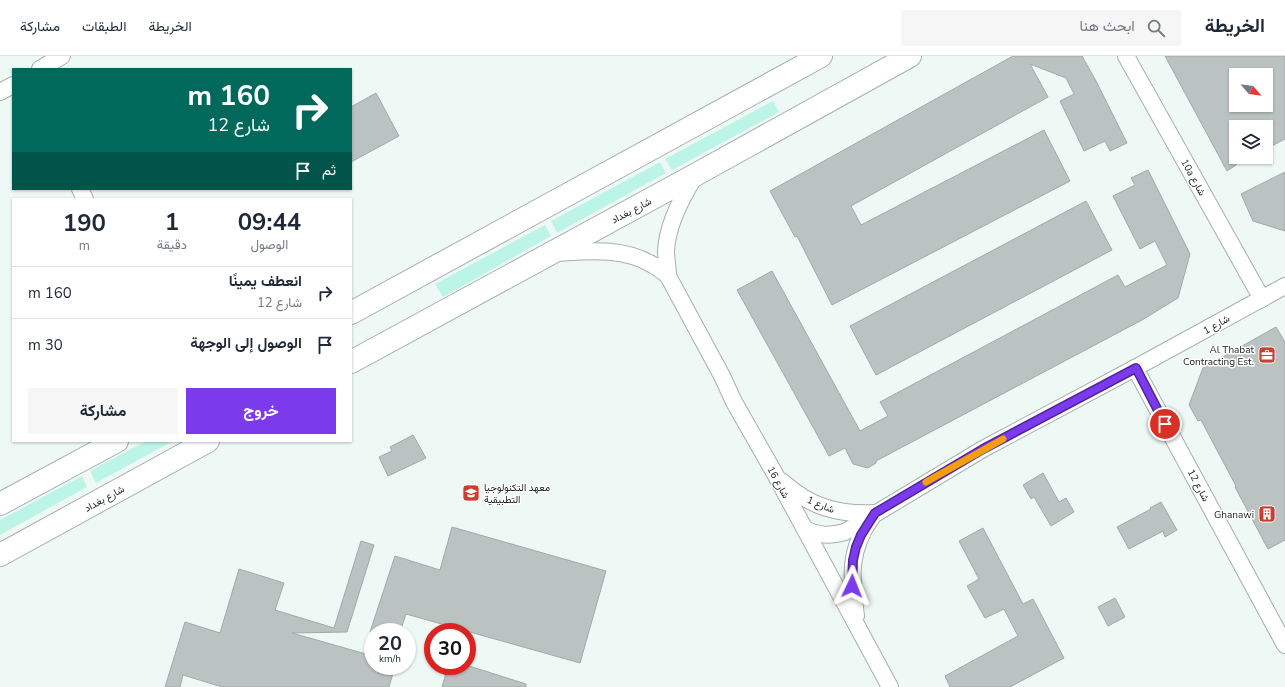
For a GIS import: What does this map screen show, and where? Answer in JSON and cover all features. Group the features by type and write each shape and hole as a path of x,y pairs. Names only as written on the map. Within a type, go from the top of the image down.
{"main road":[{"path":"352,312 821,56"},
{"name":"شارع بغداد","path":"352,361 553,253 910,56"},
{"path":"0,504 114,442"},
{"name":"شارع بغداد","path":"0,555 206,442"}],"street":[{"path":"42,68 62,56"},
{"name":"10a شارع","path":"1126,56 1262,299"},
{"path":"0,92 12,86"},
{"name":"شارع 16","path":"668,276 666,250 670,230 676,211 695,175"},
{"name":"شارع 16","path":"553,253 601,251 619,252 637,257 654,265 668,276 722,376 734,402 775,474 890,687"},
{"name":"شارع 1","path":"805,529 824,536 845,532 983,449 1136,368 1285,286"},
{"name":"شارع 12","path":"1136,368 1285,644"},
{"name":"شارع 1","path":"775,474 800,495 823,507 848,513 875,513"},
{"name":"شارع 1","path":"858,627 852,586 853,560 861,535 875,513"}],"green space":[{"path":"773,101 779,112 672,170 665,159"},
{"path":"660,162 666,173 557,233 551,221"},
{"path":"545,225 551,236 443,297 435,284"},
{"path":"144,442 171,442 96,483 90,471"},
{"path":"82,476 87,487 0,535 0,520"}],"building":[{"path":"1013,56 1082,56 1127,143 1110,151 1105,141 1084,151 1060,101 1074,94 1066,78 1030,64 1048,97 851,206 861,225 1044,130 1070,181 832,305 797,236 795,237 770,191"},
{"path":"1165,56 1285,56 1285,139 1273,145 1273,120 1229,120 1229,164 1236,165 1227,171"},
{"path":"376,93 399,136 352,161 352,106"},
{"path":"1148,170 1190,254 1178,298 1142,320 876,461 876,463 868,468 853,464 845,448 829,456 737,290 772,271 860,431 888,416 880,402 1118,275 1125,287 1167,265 1155,241 1140,249 1113,196 1135,185 1131,178"},
{"path":"1285,172 1285,231 1253,221 1241,194"},
{"path":"1086,201 1112,250 876,375 850,326"},
{"path":"1276,327 1285,342 1285,540 1268,549 1201,420 1198,421 1189,405 1203,368"},
{"path":"413,435 426,458 388,476 379,457 392,451 390,447"},
{"path":"1043,473 1059,502 1066,498 1074,512 1051,526 1034,497 1031,499 1023,485"},
{"path":"1161,502 1177,530 1165,537 1163,531 1129,549 1117,527"},
{"path":"452,527 606,571 580,663 476,634 476,623 438,623 406,614 403,623 373,623 395,556 440,570"},
{"path":"983,528 1023,604 1033,599 1064,658 1010,687 950,687 945,676 1018,636 1004,609 985,618 967,586 979,579 959,541"},
{"path":"361,541 374,545 347,632 292,633 364,653 364,675 392,675 389,687 222,687 183,675 180,687 165,687 185,622 220,633 239,569 284,583 275,610 334,628"},
{"path":"1115,598 1125,617 1108,626 1098,607"},
{"path":"476,668 526,684 526,687 442,687 445,675 476,675"}],"slow traffic":[{"path":"926,482 1003,439"}],"place":[{"name":"Al Thabat Contracting Est.","path":"1267,355"},
{"name":"معهد التكنولوجيا التطبيقية","path":"471,493"},
{"name":"Ghanawi","path":"1267,514"}],"route":[{"path":"852,586 853,560 856,547 867,523 875,513 983,449 1136,368 1165,424"}]}
